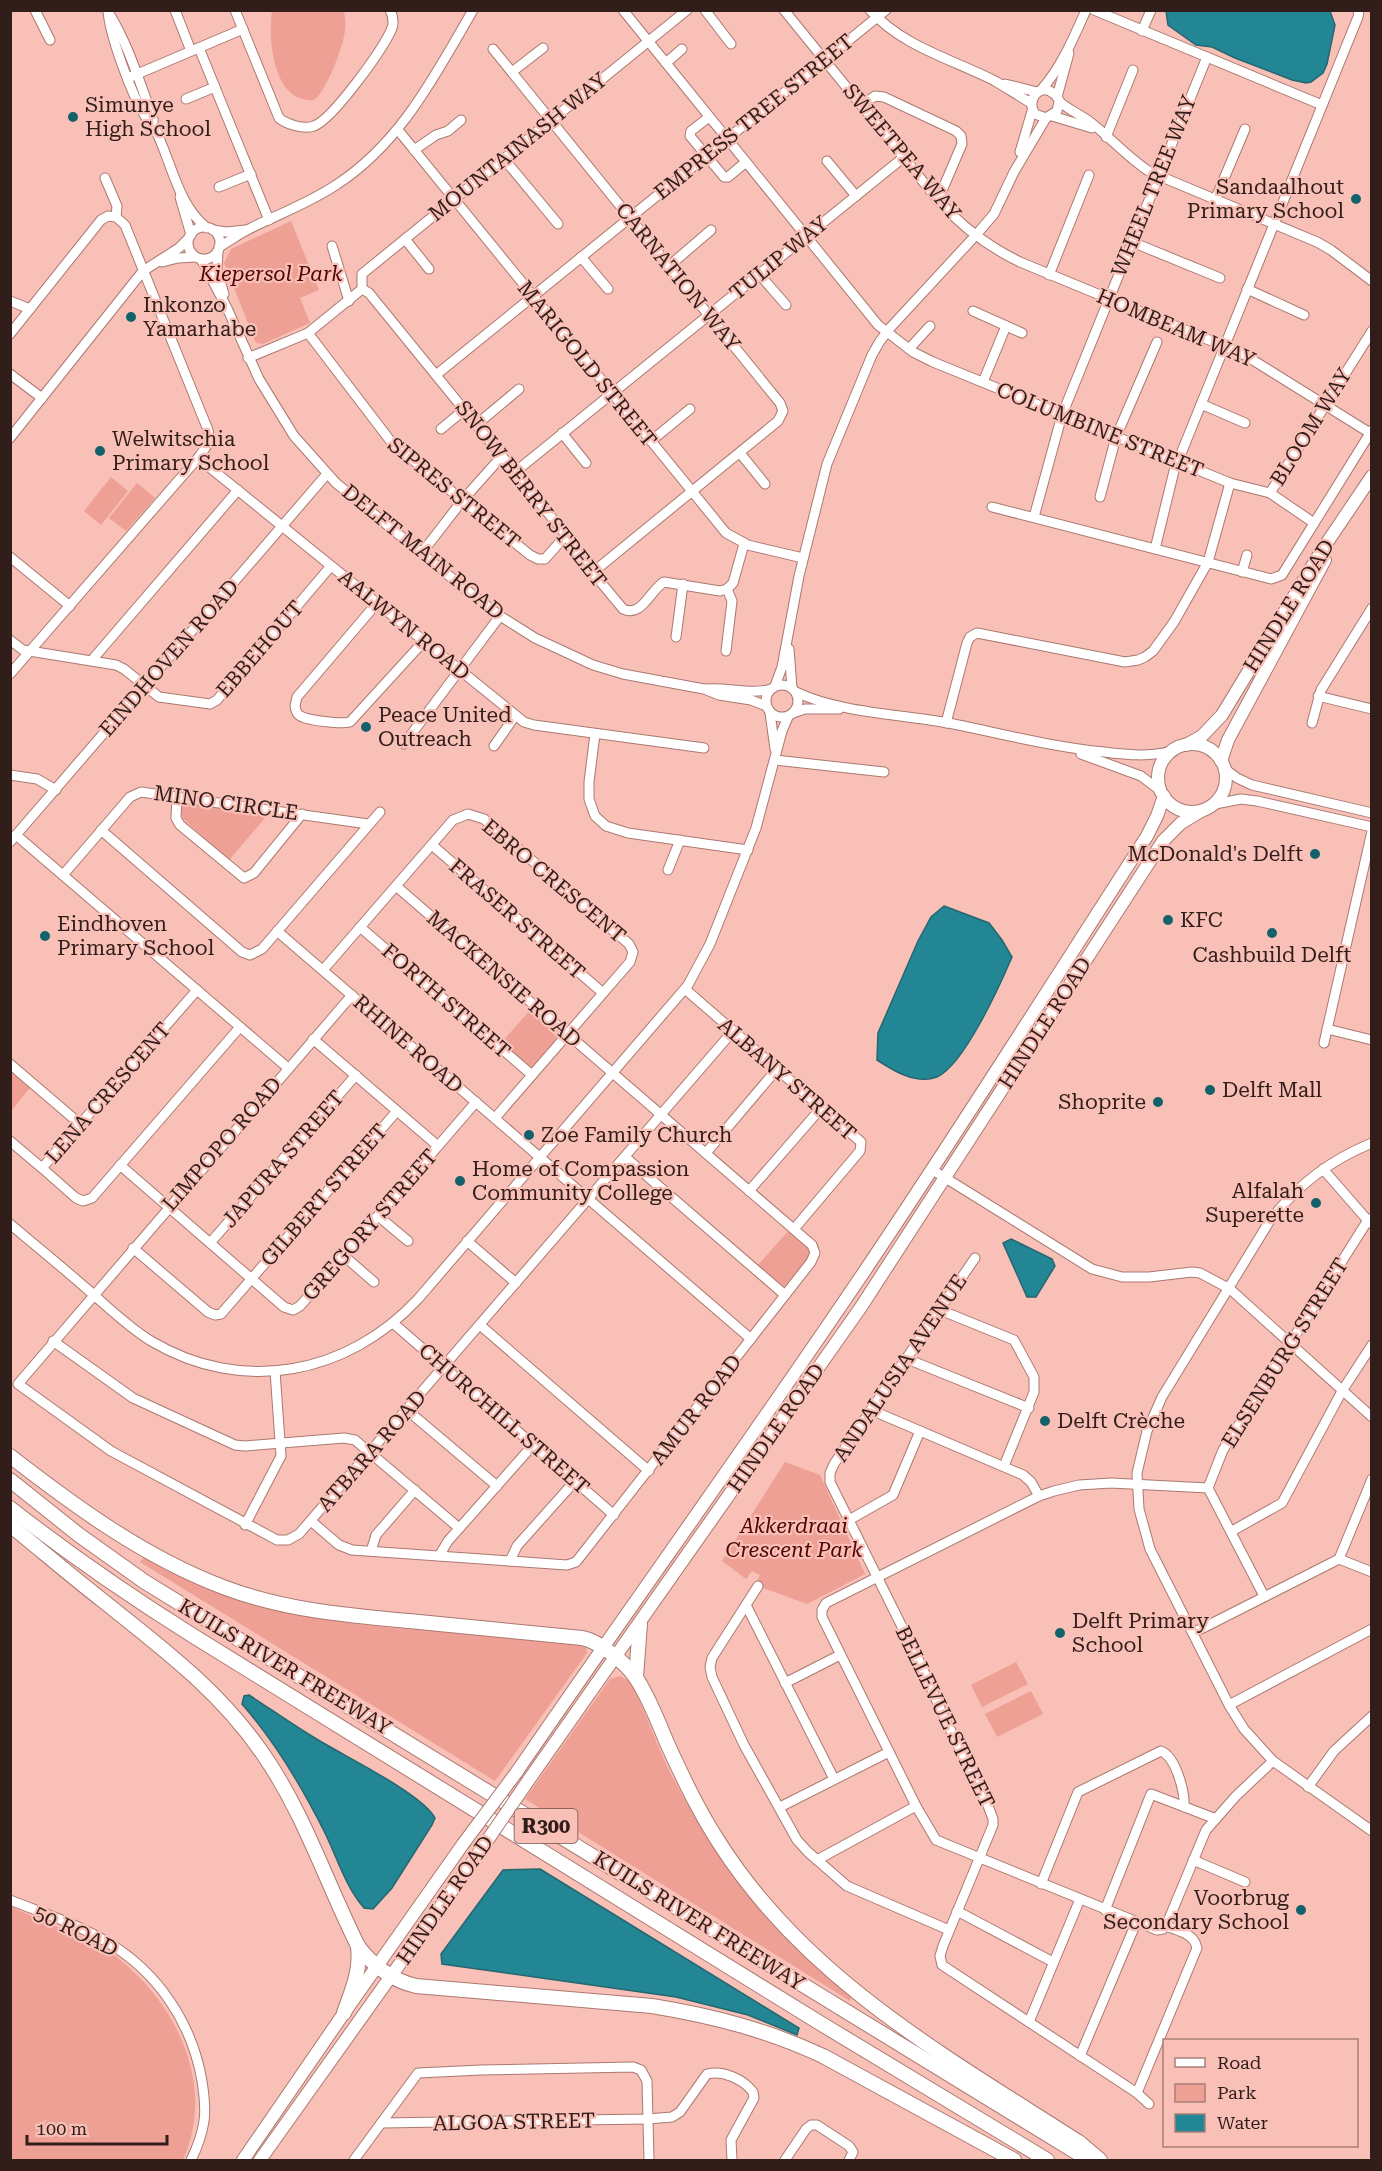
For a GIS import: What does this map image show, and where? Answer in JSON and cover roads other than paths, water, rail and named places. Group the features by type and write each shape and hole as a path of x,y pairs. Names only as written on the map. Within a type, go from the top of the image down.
{"highway":[{"path":"10,1456 87,1513 168,1563 244,1594 285,1606 320,1612 582,1638 602,1647 636,1677 684,1782 706,1824 745,1881 782,1925 823,1966 874,2007 928,2045 1080,2143 1100,2160"},
{"name":"KUILS RIVER FREEWAY","path":"10,1480 79,1536 145,1582 1089,2160"},
{"name":"KUILS RIVER FREEWAY","path":"10,1508 105,1580 195,1637 820,2024 1047,2160"},
{"path":"10,1525 177,1659 241,1724 292,1801 358,1946 365,1956 392,1976 404,1983 416,1986 652,2006 745,2025 823,2056 1014,2160"},
{"path":"636,1677 640,1624"},
{"path":"344,2013 357,1978 358,1946"}],"main road":[{"name":"HINDLE ROAD","path":"1186,745 1202,736 1222,715 1322,550 1371,476"},
{"name":"HINDLE ROAD","path":"1223,765 1228,740 1299,612 1345,518"},
{"path":"1186,745 1196,745 1206,747 1215,753 1223,765 1225,788 1215,804 1201,811 1183,811 1172,806 1159,784 1161,765 1172,751 1186,745"},
{"name":"HINDLE ROAD","path":"243,2160 344,2013 516,1773 764,1418 931,1169 1148,836 1163,794"},
{"name":"HINDLE ROAD","path":"260,2160 478,1854 861,1307 1163,841 1181,822 1201,811"}],"street":[{"path":"35,10 50,40"},
{"path":"175,10 215,87 269,220"},
{"path":"235,10 279,118 284,123 311,127 318,124 342,102 374,57 393,25 390,10"},
{"name":"COLUMBINE STREET","path":"623,10 878,325 909,349 933,362 1230,483 1270,493 1314,523"},
{"name":"MOUNTAINASH WAY","path":"362,274 687,10"},
{"path":"705,10 731,44"},
{"name":"SWEETPEA WAY","path":"784,10 938,200 976,236"},
{"name":"EMPRESS TREE STREET","path":"436,375 824,59 873,14 886,10"},
{"path":"1014,172 1031,107 1039,91 1049,82 1069,48 1086,10"},
{"path":"1094,10 1322,105"},
{"path":"1142,31 1151,10"},
{"path":"1155,549 1178,462 1359,10"},
{"path":"107,11 117,27 132,76 153,118 153,125 175,179 194,215 219,238 218,249"},
{"path":"158,262 178,258 210,258 218,249 248,229 338,184 398,130 419,100 468,13"},
{"path":"873,14 920,47 994,81 1031,107 1038,117 1049,117 1097,129"},
{"path":"132,76 243,29"},
{"path":"512,72 543,48"},
{"path":"775,757 773,726 766,696 773,687 789,638 794,596 827,464 861,379 887,332 976,236 998,206 1014,172 1049,117 1058,108 1061,77 1069,48"},
{"name":"CARNATION WAY","path":"493,49 782,407 783,415 778,421 592,573"},
{"path":"666,63 682,49"},
{"name":"WHEEL TREE WAY","path":"1034,518 1062,415 1207,57"},
{"path":"1106,137 1133,70"},
{"path":"994,81 1039,91 1049,90 1091,123 1139,166 1158,177 1324,246 1371,281"},
{"path":"186,99 215,87"},
{"path":"862,105 875,96 884,97 956,131 961,136 962,144 938,200"},
{"path":"709,117 690,134 706,155 726,177 746,162"},
{"path":"414,150 436,135 448,131 461,120"},
{"path":"1215,200 1245,129"},
{"name":"MARIGOLD STREET","path":"398,130 726,533 744,544 803,558"},
{"name":"TULIP WAY","path":"515,472 904,158"},
{"path":"504,159 558,224"},
{"path":"827,161 856,196"},
{"path":"219,187 251,174"},
{"path":"1049,275 1089,175"},
{"path":"105,178 117,207 114,216"},
{"path":"175,179 190,236 188,246 198,258"},
{"path":"10,674 208,445 208,430 123,222 114,216"},
{"path":"10,334 101,220 114,216"},
{"path":"10,438 143,271 184,244 198,229 226,232 248,229"},
{"path":"669,266 711,230"},
{"name":"HOMBEAM WAY","path":"976,236 1001,254 1255,360 1371,432"},
{"path":"405,239 429,269"},
{"path":"1132,242 1220,278"},
{"path":"332,246 349,301"},
{"name":"DELFT MAIN ROAD","path":"218,249 217,271 227,308"},
{"path":"581,256 608,289"},
{"name":"DELFT MAIN ROAD","path":"198,258 227,308 248,358 294,436 327,474 421,554 500,616 535,638 593,665 653,681 704,689 720,688 752,692 773,687"},
{"path":"248,358 308,333 362,289 362,274 341,275"},
{"path":"759,274 786,305"},
{"name":"SNOW BERRY STREET","path":"362,289 369,293 515,472 620,607 630,612 640,608 661,583 667,581 720,591 727,589"},
{"path":"1247,289 1304,315"},
{"path":"10,301 30,309"},
{"path":"973,311 1022,333"},
{"path":"909,349 930,326"},
{"path":"983,382 1006,326"},
{"name":"BLOOM WAY","path":"1270,493 1371,331"},
{"name":"SIPRES STREET","path":"308,333 382,433 399,450 462,501 538,559 549,557 566,536"},
{"path":"1100,496 1116,437 1156,342"},
{"path":"10,374 42,398"},
{"path":"476,425 519,389"},
{"path":"1201,404 1245,423"},
{"path":"651,441 690,409"},
{"path":"441,429 464,410"},
{"path":"992,507 1270,579 1282,575 1371,432"},
{"path":"562,433 586,463"},
{"path":"740,453 765,484"},
{"path":"421,554 462,501 502,456"},
{"name":"AALWYN ROAD","path":"198,458 515,716 534,725 704,748"},
{"name":"EINDHOVEN ROAD","path":"13,838 327,474"},
{"path":"946,723 965,650 973,634 982,632 1125,662 1138,660 1153,651 1174,622 1208,562 1230,483"},
{"path":"92,660 238,490"},
{"path":"726,651 732,601 727,589 733,583 744,544"},
{"path":"1242,572 1247,555"},
{"path":"10,557 70,606"},
{"name":"EBBEHOUT","path":"144,686 162,698 214,703 332,566"},
{"path":"676,638 683,584"},
{"path":"377,603 297,697 295,706 299,715 305,718 350,722 424,641"},
{"path":"1312,723 1318,696 1371,608"},
{"path":"404,744 500,616"},
{"path":"10,1224 137,1331 177,1354 219,1368 275,1371 309,1366 368,1342 393,1323 418,1299 685,989 704,958 748,850 763,809 775,757 790,715 798,704 794,690 789,638"},
{"path":"10,640 23,650 120,666 144,686"},
{"path":"773,687 787,685 805,697 859,710 946,723 1071,750 1146,756 1172,751"},
{"name":"DELFT MAIN ROAD","path":"704,689 719,695 751,700 768,709"},
{"path":"1318,696 1371,710"},
{"path":"768,709 778,718 805,709 859,710"},
{"path":"494,746 515,716"},
{"path":"595,734 589,800 595,816 606,826 620,832 748,850"},
{"path":"1071,750 1141,776 1163,794"},
{"path":"775,757 884,772"},
{"path":"1223,765 1238,778 1252,784 1371,813"},
{"path":"10,775 38,779 56,790"},
{"name":"MINO CIRCLE","path":"63,875 130,797 137,793 177,796 368,824"},
{"path":"177,796 176,818 180,825 244,878 254,873 302,814"},
{"path":"1215,804 1241,800 1257,801 1371,829 1324,1043"},
{"path":"101,830 242,952 250,955 257,953 380,812"},
{"name":"EBRO CRESCENT","path":"323,970 453,820 468,814 479,816 629,944 632,949 632,959 495,1118"},
{"path":"13,838 63,875 288,1068"},
{"path":"668,870 680,840"},
{"name":"FRASER STREET","path":"432,845 603,993"},
{"name":"MACKENSIE ROAD","path":"396,886 612,1072"},
{"name":"FORTH STREET","path":"360,927 532,1075"},
{"name":"RHINE ROAD","path":"277,931 751,1339"},
{"name":"ALBANY STREET","path":"685,989 859,1139 861,1148 794,1229"},
{"name":"LENA CRESCENT","path":"197,990 42,1168 76,1198 86,1201 92,1198 240,1027"},
{"name":"LIMPOPO ROAD","path":"93,1295 352,995"},
{"path":"1327,1029 1371,1040"},
{"name":"ATBARA ROAD","path":"93,1295 14,1381 111,1451 272,1539 282,1541 296,1537 734,1031"},
{"path":"313,1039 438,1146"},
{"path":"10,1064 80,1124"},
{"path":"706,1153 777,1069"},
{"name":"AMUR ROAD","path":"311,1521 341,1547 573,1564 579,1560 649,1471 814,1257 812,1245 612,1072"},
{"name":"JAPURA STREET","path":"210,1244 356,1076"},
{"name":"GREGORY STREET","path":"120,1165 284,1307 293,1310 300,1306 344,1256 476,1102"},
{"path":"749,1191 822,1107"},
{"name":"GILBERT STREET","path":"133,1248 211,1314 218,1315 224,1312 397,1111"},
{"path":"10,1141 42,1168"},
{"path":"1371,1143 1350,1152 1323,1169 1294,1194 1274,1216 1156,1408 1142,1445 1137,1483 1139,1509 1148,1544 1229,1705 1244,1729 1273,1761 1371,1831"},
{"path":"625,1157 786,1295"},
{"path":"931,1169 1092,1269 1122,1277 1200,1273 1230,1289 1371,1417"},
{"path":"1323,1169 1370,1221"},
{"path":"378,1216 408,1241"},
{"name":"ELSENBURG STREET","path":"1208,1488 1223,1450 1370,1221"},
{"path":"467,1241 516,1284"},
{"path":"344,1256 374,1282"},
{"name":"ANDALUSIA AVENUE","path":"877,1576 831,1486 830,1473 975,1258"},
{"path":"940,1310 1014,1340 1035,1382 1029,1408 1004,1466"},
{"name":"CHURCHILL STREET","path":"393,1323 614,1515"},
{"path":"480,1325 649,1471"},
{"path":"53,1341 133,1398 213,1436 240,1446 350,1438 371,1452 459,1528"},
{"path":"1232,1531 1282,1503 1342,1391 1371,1345"},
{"path":"907,1359 1029,1408"},
{"path":"245,1525 281,1456 275,1371"},
{"path":"407,1410 497,1486"},
{"path":"871,1410 1004,1466 1028,1479 1039,1496"},
{"path":"849,1520 893,1496 920,1431"},
{"path":"440,1556 444,1546 533,1444"},
{"path":"1194,1633 1339,1559 1371,1479"},
{"path":"510,1561 517,1546 575,1481"},
{"path":"1264,1596 1208,1488 1137,1483 1079,1485 1039,1496 877,1576 826,1603 822,1610 822,1617 916,1806 936,1840 1157,1930 1166,1926 1206,1830 1273,1761"},
{"path":"371,1551 376,1535 415,1490"},
{"path":"1339,1559 1371,1572"},
{"name":"BELLEVUE STREET","path":"877,1576 990,1809 993,1825 941,1951 942,1965 1029,2022"},
{"path":"758,1586 712,1658 710,1671 744,1745 798,1840 817,1860 853,1889 949,1930"},
{"path":"746,1605 834,1779"},
{"path":"1229,1705 1365,1635 1371,1629"},
{"path":"785,1683 840,1655"},
{"path":"1308,1787 1334,1751 1371,1716"},
{"path":"1041,1884 1078,1792 1161,1751 1168,1756 1182,1785 1185,1793 1184,1807"},
{"path":"780,1807 889,1752"},
{"path":"1105,1910 1151,1794 1216,1820"},
{"path":"817,1860 916,1806"},
{"path":"1194,1860 1245,1882"},
{"path":"1080,1899 1029,2022 1137,2093 1149,2104"},
{"name":"50 ROAD","path":"10,1900 108,1942 133,1959 167,1995 180,2016 196,2052 204,2098 204,2121 191,2160"},
{"path":"957,1911 1053,1962"},
{"path":"1080,2056 1136,1923"},
{"path":"1137,2093 1197,1948 1194,1939 1189,1935 1166,1926"},
{"path":"354,2160 418,2073 533,2068 638,2068 647,2081 649,2160"},
{"name":"ALGOA STREET","path":"381,2123 672,2117 680,2112 707,2074 715,2072 737,2078 752,2089 754,2098 731,2140 732,2160"},
{"path":"785,2160 807,2129 817,2125 849,2146 853,2152 849,2160"}],"water":[{"path":"1166,11 1330,11 1335,25 1323,73 1306,83 1292,80 1212,47 1196,45 1168,25"},
{"path":"944,906 989,923 1012,957 980,1023 958,1057 947,1070 937,1077 913,1078 877,1060 878,1033 918,941 931,917"},
{"path":"1011,1239 1052,1259 1055,1266 1036,1297 1027,1297 1003,1243"},
{"path":"249,1695 310,1735 397,1785 427,1808 435,1818 392,1888 373,1909 364,1908 357,1899 297,1781 277,1749 242,1704 244,1696"},
{"path":"540,1869 799,2028 797,2035 748,2015 676,1997 442,1964 441,1954 503,1870"}],"place":[{"name":"Simunye High School","path":"73,117"},
{"name":"Sandaalhout Primary School","path":"1356,199"},
{"name":"Inkonzo Yamarhabe","path":"131,317"},
{"name":"Welwitschia Primary School","path":"100,451"},
{"name":"Peace United Outreach","path":"366,727"},
{"name":"McDonald's Delft","path":"1315,854"},
{"name":"KFC","path":"1168,920"},
{"name":"Cashbuild Delft","path":"1272,933"},
{"name":"Eindhoven Primary School","path":"45,936"},
{"name":"Delft Mall","path":"1210,1090"},
{"name":"Shoprite","path":"1158,1102"},
{"name":"Zoe Family Church","path":"529,1135"},
{"name":"Home of Compassion Community College","path":"460,1181"},
{"name":"Alfalah Superette","path":"1316,1203"},
{"name":"Delft Crèche","path":"1045,1421"},
{"name":"Delft Primary School","path":"1060,1633"},
{"name":"Voorbrug Secondary School","path":"1301,1910"}],"park label":[{"name":"Kiepersol Park","path":"271,274"},
{"name":"Akkerdraai Crescent Park","path":"794,1538"}]}
